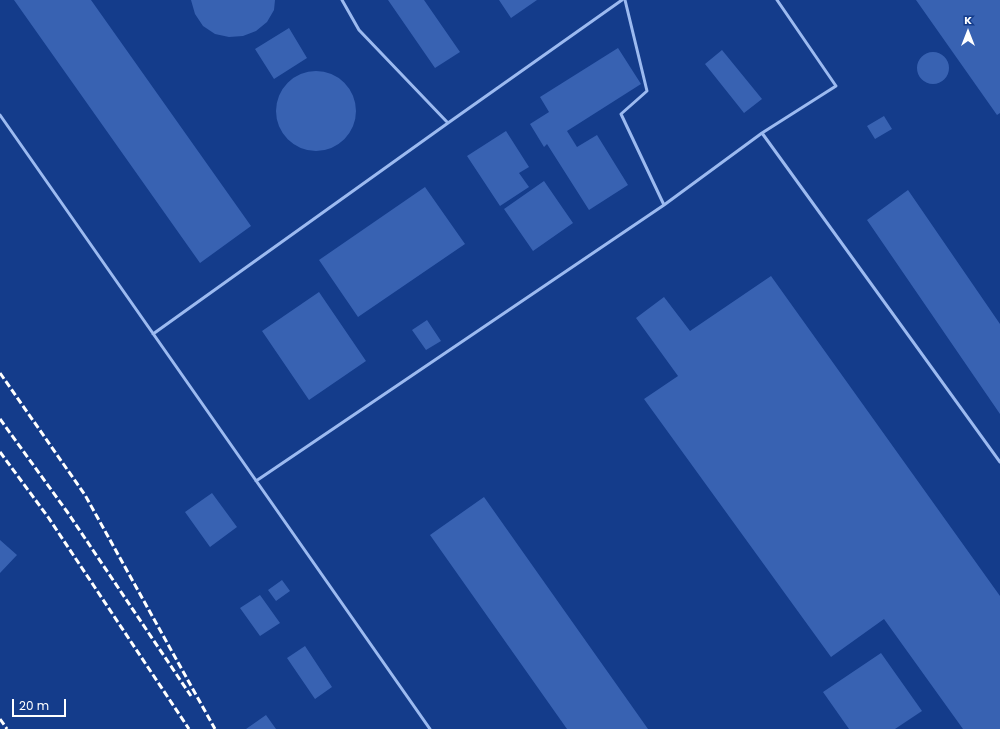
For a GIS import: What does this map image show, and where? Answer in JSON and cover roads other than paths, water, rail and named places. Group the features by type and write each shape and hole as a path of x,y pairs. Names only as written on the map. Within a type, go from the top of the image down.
{"lane":[{"path":"342,0 359,30 448,122"},
{"path":"153,334 448,122 622,0"},
{"path":"625,0 647,91 620,114 664,205"},
{"path":"256,481 664,205 762,133 836,86 777,0"},
{"path":"0,115 430,729"},
{"path":"762,133 1000,462"}],"railway":[{"path":"0,373 85,495 215,729"},
{"path":"0,419 68,513 191,696"},
{"path":"0,452 48,517 189,729"},
{"path":"0,719 7,729"}]}
